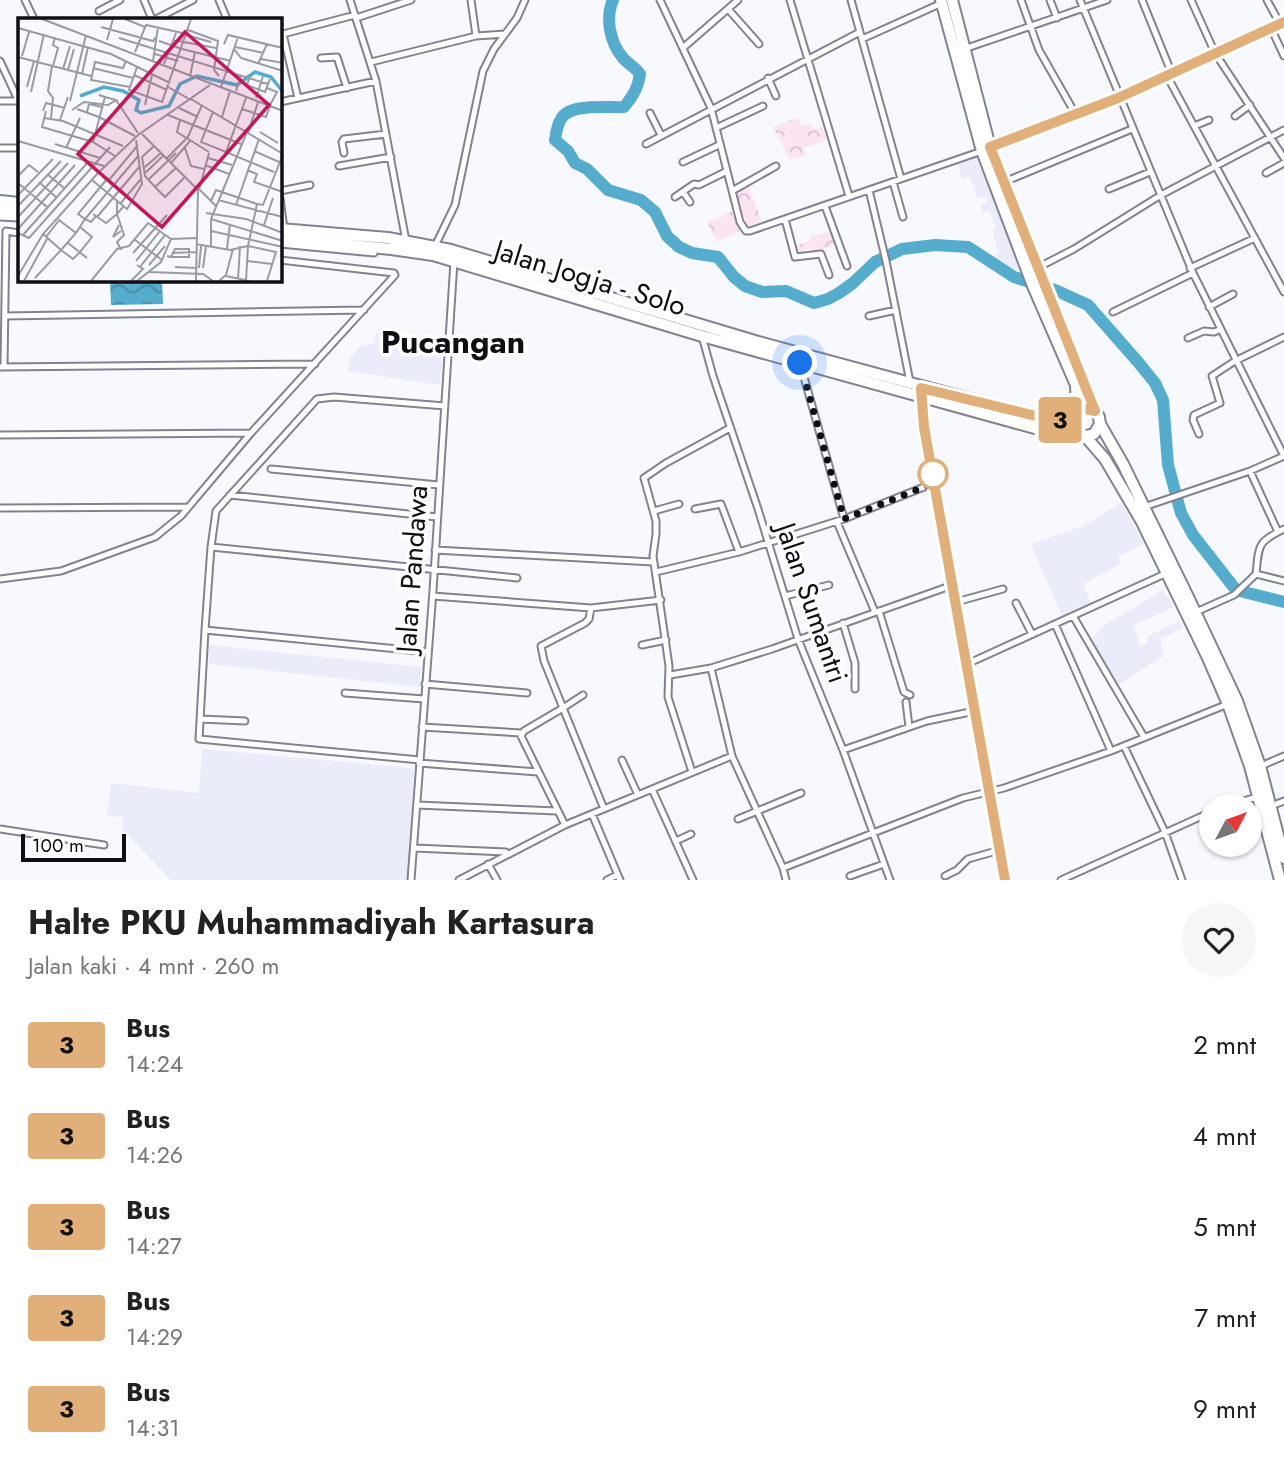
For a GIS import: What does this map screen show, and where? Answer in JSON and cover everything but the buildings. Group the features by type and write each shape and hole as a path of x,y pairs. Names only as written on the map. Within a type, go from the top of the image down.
{"highway":[{"path":"945,1 964,49 986,149 1004,183 1035,276 1046,291 1100,424 1144,506 1237,701 1260,766 1280,880"},
{"path":"945,1 986,149 1077,388 1074,428 1107,462 1167,573 1228,704 1263,795 1271,806 1281,837 1284,858"},
{"path":"0,201 18,203"},
{"path":"0,211 18,215"},
{"name":"Jalan Jogja - Solo","path":"282,232 435,246 702,336 882,385 916,391"},
{"name":"Jalan Jogja - Solo","path":"404,245 454,261 875,375 916,391"},
{"path":"916,391 1040,418 1062,420 1087,408 1095,411"},
{"path":"916,391 1066,439 1094,434 1100,424"}],"main road":[{"path":"916,391 1005,880"}],"street":[{"path":"25,0 34,18"},
{"path":"99,10 120,0"},
{"path":"144,0 153,18"},
{"path":"156,18 193,0"},
{"path":"219,0 227,18"},
{"path":"282,244 388,254 404,245 376,82 350,0"},
{"path":"298,98 283,34 411,0"},
{"path":"471,0 477,36"},
{"path":"435,246 455,205 483,71 517,18 525,0"},
{"path":"660,0 711,108 741,225 750,231 1076,115 1278,25"},
{"path":"684,47 738,0"},
{"path":"790,0 849,196"},
{"path":"851,0 901,179"},
{"path":"1021,0 1042,58 1076,115"},
{"path":"1050,0 1057,18"},
{"path":"1080,0 1191,271 1284,456 1250,471 1144,506"},
{"path":"964,49 1107,0"},
{"path":"1142,0 1170,75 1194,126 1284,292"},
{"path":"1191,0 1215,53 1284,161 1266,173"},
{"path":"1267,0 1278,25 1284,56"},
{"path":"646,144 807,58 945,1"},
{"path":"727,9 759,44"},
{"path":"371,62 477,36 505,34"},
{"path":"321,58 337,57 347,88"},
{"path":"0,61 18,99"},
{"path":"768,78 776,96"},
{"path":"282,102 376,82"},
{"path":"0,101 18,101"},
{"path":"1235,116 1250,105"},
{"path":"716,128 763,106"},
{"path":"650,113 661,135"},
{"path":"1194,126 1209,120"},
{"path":"1004,183 1132,129"},
{"path":"1035,276 1161,195 1284,130"},
{"path":"344,153 344,139 386,134"},
{"path":"682,162 719,145"},
{"path":"0,148 18,148"},
{"path":"339,166 391,157"},
{"path":"732,191 776,166"},
{"path":"676,197 695,184 699,185 727,170"},
{"path":"1109,189 1150,172"},
{"path":"893,182 903,217"},
{"path":"282,191 310,185"},
{"path":"869,190 916,391"},
{"path":"683,192 690,202"},
{"path":"825,205 846,266"},
{"path":"0,217 18,215"},
{"path":"785,219 795,257 821,254 829,275"},
{"path":"3,231 2,299 5,316 2,367 316,364"},
{"path":"1113,312 1255,239"},
{"path":"0,579 61,571 155,537 181,516 251,433 394,277 394,273 282,260"},
{"name":"Jalan Pandawa","path":"411,880 433,596 454,261"},
{"path":"1209,307 1233,294"},
{"path":"5,316 364,310"},
{"path":"869,316 896,310"},
{"path":"1188,338 1204,331 1219,330"},
{"name":"Jalan Sumantri","path":"702,336 708,363 798,639 843,750 890,880"},
{"path":"1199,434 1194,416 1220,403 1211,377 1235,361 1284,337"},
{"path":"800,363 844,519"},
{"path":"445,406 320,397 216,511 211,547 199,739 538,772"},
{"path":"692,772 668,697 670,675 653,562 657,531 645,480 646,475 730,428"},
{"path":"0,435 251,433"},
{"path":"271,469 439,485"},
{"path":"1196,612 1237,593 1246,585 1256,574 1258,546 1265,538 1281,531 1250,471"},
{"path":"656,572 739,552 837,522 934,483"},
{"path":"230,495 437,517"},
{"path":"695,509 721,503 739,552"},
{"path":"654,511 679,504"},
{"path":"0,508 188,507"},
{"path":"837,522 877,611 904,692 910,695"},
{"path":"211,547 517,578"},
{"path":"435,550 653,562"},
{"path":"967,664 1167,573"},
{"path":"1256,574 1284,581"},
{"path":"785,596 828,585"},
{"path":"670,675 711,668 953,586"},
{"path":"956,602 1003,589"},
{"path":"433,596 591,608 660,600"},
{"path":"1016,603 1032,634"},
{"path":"591,608 585,623 540,647 604,809"},
{"path":"1073,616 1144,737"},
{"path":"843,623 855,663 855,689"},
{"path":"1055,624 1111,751"},
{"path":"205,630 428,652"},
{"path":"642,645 666,640"},
{"path":"711,668 732,756 786,880"},
{"path":"425,684 527,693"},
{"path":"345,694 424,699"},
{"path":"422,727 521,733 583,695"},
{"path":"906,702 909,727"},
{"path":"783,868 963,798 1111,751 1228,704"},
{"path":"843,750 909,727 975,711"},
{"path":"200,719 245,721"},
{"path":"521,733 565,825"},
{"path":"1124,746 1166,832 1181,880"},
{"path":"458,880 565,825 732,756"},
{"path":"1260,766 1284,757"},
{"path":"622,760 638,795"},
{"path":"652,789 694,880"},
{"path":"738,819 801,793"},
{"path":"1271,806 1284,801"},
{"path":"417,805 557,811"},
{"path":"592,814 618,877 607,880"},
{"path":"1061,880 1199,817"},
{"path":"0,829 104,845"},
{"path":"676,841 691,834"},
{"path":"414,848 509,853"},
{"path":"945,876 957,870 968,859 1000,850"},
{"path":"488,864 497,880"},
{"path":"850,876 884,864"}],"shaded area":[{"path":"976,157 1019,270 1006,268 991,257 998,253 992,229 996,228 989,211 983,213 981,204 987,202 985,196 977,198 970,177 962,179 958,164"},
{"path":"376,333 443,342 440,385 347,371 350,358 362,345 374,344"},
{"path":"1122,503 1144,544 1118,557 1121,564 1085,583 1084,587 1093,607 1064,621 1031,544 1083,526"},
{"path":"1163,590 1174,607 1134,625 1140,647 1146,644 1148,636 1179,621 1183,628 1160,639 1164,656 1116,686 1091,641 1103,626"},
{"path":"208,645 421,667 420,687 209,664"},
{"path":"202,749 414,768 408,880 171,880 122,829 124,818 107,815 111,783 199,793"}],"green space":[{"path":"796,118 802,126 810,123 813,129 822,126 827,140 804,148 806,155 790,160 773,127"},
{"path":"748,186 762,221 747,227 736,193"},
{"path":"732,211 740,231 717,242 707,223"},
{"path":"833,230 837,244 814,253 811,248 799,252 796,246 810,240 809,237"}],"water":[{"path":"110,282 162,282 163,304 111,305"}],"waterway":[{"path":"613,0 609,15 612,38 623,58 640,74 639,79 635,92 624,107 580,108 565,114 561,119 555,140 568,151 575,163 587,169 608,190 641,200 655,212 667,236 679,247 692,253 718,257 745,286 762,292 786,291 814,303 839,293 875,262 902,249 935,245 968,247 1014,277 1055,290 1088,305 1155,383 1163,400 1168,465 1181,513 1193,535 1236,590 1284,602"}],"bus line":[{"name":"3","path":"1005,880 924,427 921,388 1040,418 1069,419 1079,410 1095,411 990,147 1118,98 1284,22"}],"district":[{"name":"Pucangan","path":"453,342"}],"route":[{"path":"800,363 844,519 934,483 933,474"}]}
